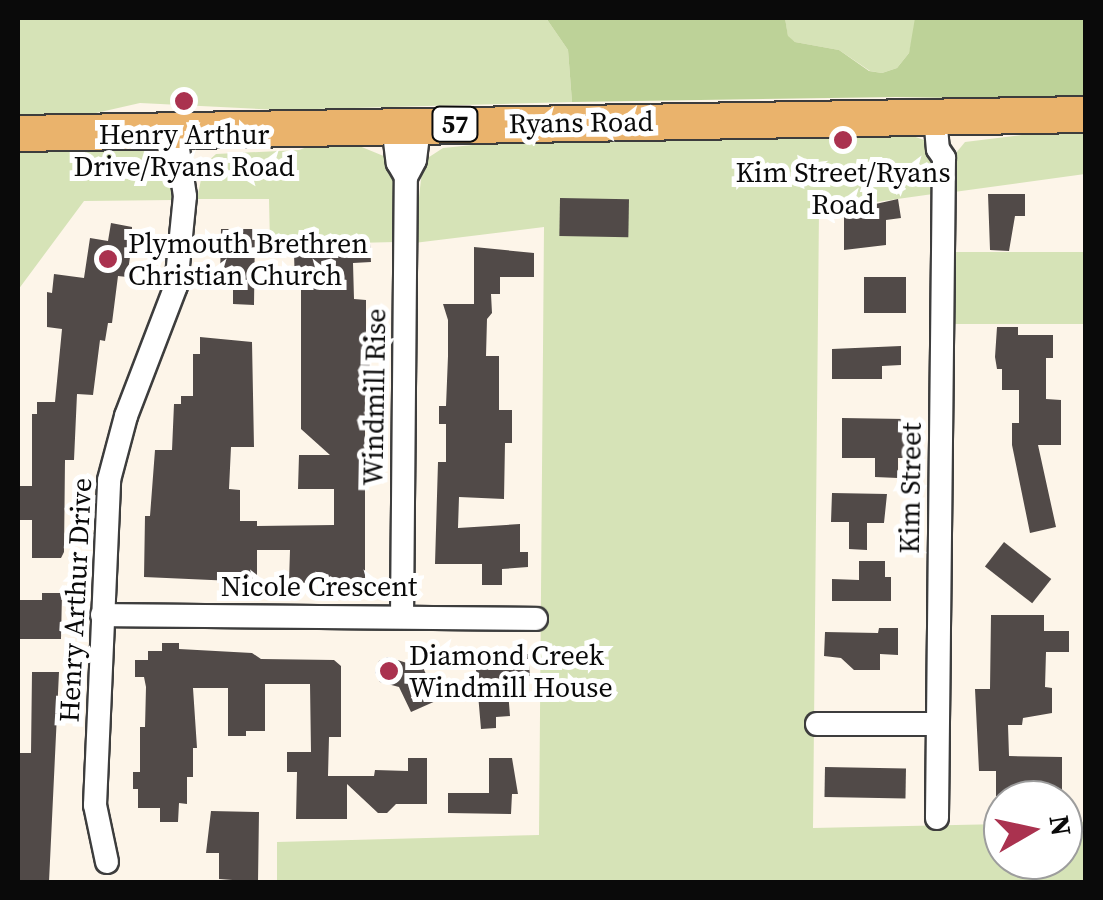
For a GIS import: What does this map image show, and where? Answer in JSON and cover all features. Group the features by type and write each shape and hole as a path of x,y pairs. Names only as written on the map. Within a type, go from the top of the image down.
{"main road":[{"name":"Ryans Road","path":"18,132 1086,114"}],"street":[{"name":"Kim Street","path":"937,818 944,158 951,151 944,116"},
{"name":"Windmill Rise","path":"402,617 406,177 415,160 406,125"},
{"name":"Henry Arthur Drive","path":"107,862 96,806 110,480 126,416 176,286 185,228 184,172 191,161 184,129"},
{"name":"Nicole Crescent","path":"102,615 536,618"},
{"path":"818,724 938,724"}],"green space":[{"path":"18,18 546,18 568,50 572,102 280,110 140,103 96,113 18,115"},
{"path":"546,18 785,18 788,36 795,42 839,50 869,71 882,73 897,68 909,53 915,18 1085,18 1085,100 896,97 572,102 568,50"},
{"path":"785,18 915,18 915,29 909,53 897,68 882,73 870,71 839,50 795,42 788,37"},
{"path":"1085,127 1085,174 954,192 956,153 965,142"},
{"path":"910,135 924,140 933,160 933,194 819,210 813,828 983,824 983,880 1083,880 1085,822 1085,882 277,882 277,842 539,835 544,227 414,243 423,161 443,148 560,136"},
{"path":"318,143 352,143 386,157 395,171 396,242 270,245 269,199 197,199 204,165 216,154 299,150"},
{"path":"18,146 148,150 170,168 174,200 84,201 18,290"},
{"path":"954,252 1085,252 1085,324 954,324"}],"building":[{"path":"988,194 1025,194 1025,216 1015,216 1009,251 990,250"},
{"path":"560,198 629,199 628,237 559,236"},
{"path":"898,199 901,218 886,220 886,245 844,250 844,211"},
{"path":"111,223 132,227 132,244 127,277 118,276 112,323 108,323 105,341 100,340 93,395 77,394 74,460 65,460 64,552 61,558 32,558 32,520 18,520 18,486 32,486 32,414 37,414 37,402 55,402 62,329 47,327 47,292 52,293 54,274 84,278 90,238 108,241"},
{"path":"221,229 255,229 254,305 233,304 233,282 220,281"},
{"path":"370,243 371,262 353,263 354,299 366,300 366,351 371,356 365,399 365,587 289,582 290,550 257,550 257,582 144,577 145,516 150,516 155,450 172,450 174,404 181,404 181,396 193,396 193,354 200,354 200,337 252,342 254,447 231,447 229,489 240,490 240,521 257,521 257,526 334,525 334,489 298,489 299,455 330,455 301,429 301,286 295,286 294,253 351,252 351,244"},
{"path":"474,247 534,253 534,277 500,277 500,294 491,294 492,313 487,319 486,356 499,356 499,410 512,410 512,443 505,443 504,499 459,497 458,528 520,524 520,552 528,552 528,567 502,569 502,585 482,585 482,564 435,564 438,462 446,462 446,424 439,424 439,406 446,406 448,356 448,320 443,304 474,304"},
{"path":"864,277 906,277 906,313 864,313"},
{"path":"997,327 1018,327 1018,335 1053,335 1053,358 1046,358 1046,399 1061,400 1061,445 1038,445 1056,527 1030,533 1012,445 1012,423 1019,423 1019,390 1002,390 1002,369 997,369 995,357"},
{"path":"901,346 901,365 882,366 882,379 832,379 832,349"},
{"path":"842,418 905,419 905,458 898,458 898,478 875,477 875,458 842,458"},
{"path":"832,493 887,494 884,523 867,523 867,550 849,549 849,522 831,522"},
{"path":"1004,542 1051,579 1032,603 985,566"},
{"path":"859,561 885,561 885,577 891,577 891,601 832,601 832,579 859,580"},
{"path":"42,593 62,593 61,639 18,639 18,600 42,600"},
{"path":"991,615 1044,615 1044,631 1069,631 1069,652 1046,652 1045,687 1052,688 1052,713 1023,718 1022,725 1008,725 1009,756 1062,757 1062,780 996,780 996,771 979,771 975,689 990,689"},
{"path":"879,628 898,628 898,655 880,654 880,670 854,670 841,658 824,656 825,632 878,633"},
{"path":"162,643 179,643 179,649 252,653 261,659 334,660 341,666 341,737 329,737 328,776 374,776 375,770 408,771 408,758 427,758 427,804 396,804 387,813 378,813 347,784 347,819 296,819 297,772 287,772 287,752 311,752 310,684 265,684 265,731 246,731 246,736 228,736 228,688 193,688 197,748 193,748 193,777 187,777 187,804 179,803 178,822 160,822 160,808 138,808 133,772 140,772 140,727 145,727 146,687 144,677 135,677 135,660 148,660 148,651 162,651"},
{"path":"479,654 528,654 530,676 507,678 510,716 496,717 496,728 481,729 475,659"},
{"path":"388,657 410,664 419,659 438,700 411,712 399,687 380,682 375,672 379,661"},
{"path":"32,672 59,672 49,882 18,882 18,753 31,753"},
{"path":"489,758 512,758 518,794 512,794 511,814 448,813 448,793 489,793"},
{"path":"825,767 906,768 905,798 824,797"},
{"path":"211,811 259,812 258,882 219,879 219,853 206,853"}],"place":[{"name":"Henry Arthur Drive/Ryans Road","path":"184,101"},
{"name":"Kim Street/Ryans Road","path":"843,140"},
{"name":"Plymouth Brethren Christian Church","path":"108,259"},
{"name":"Diamond Creek Windmill House","path":"389,671"}]}
